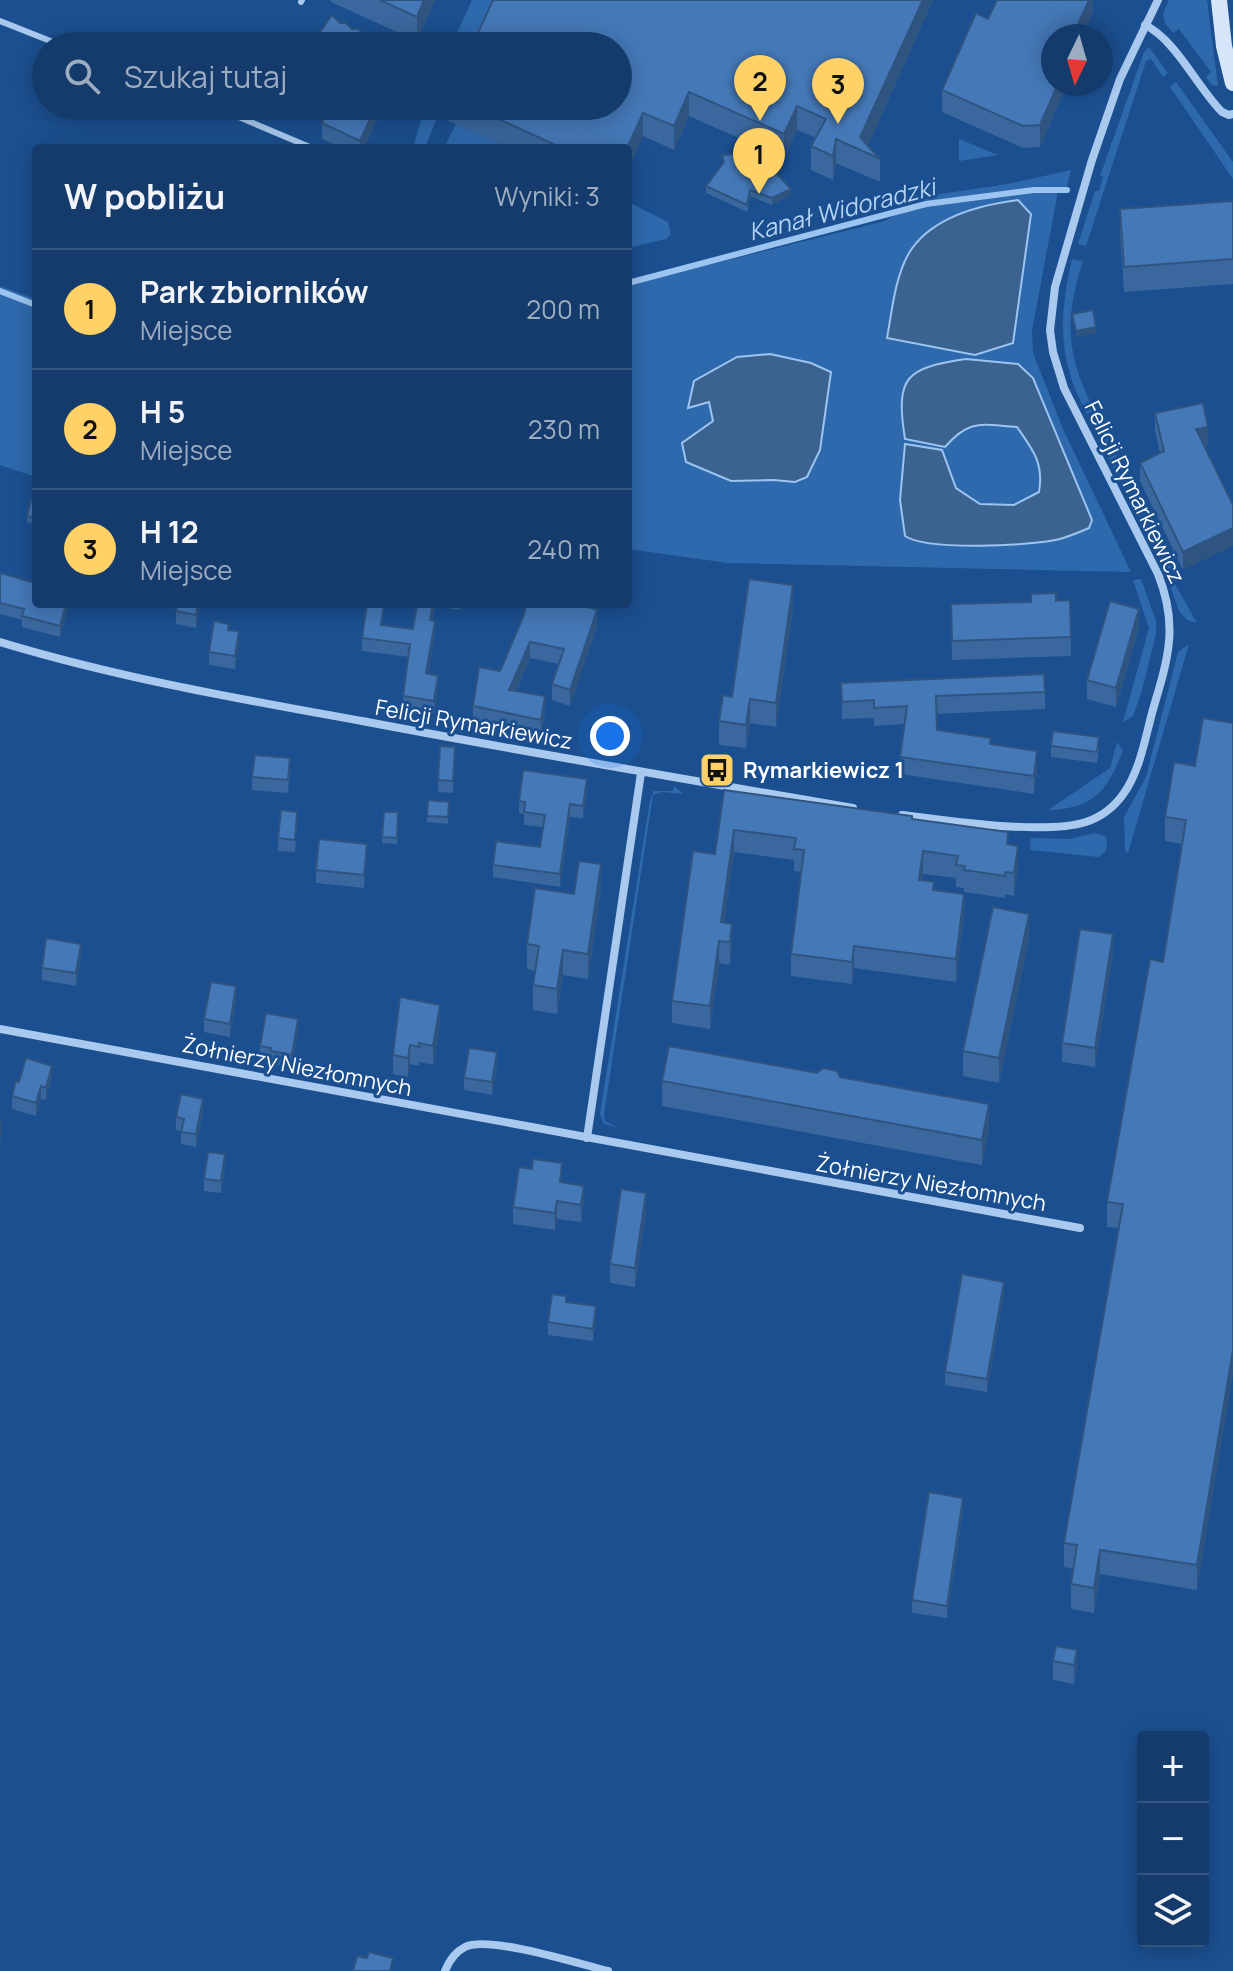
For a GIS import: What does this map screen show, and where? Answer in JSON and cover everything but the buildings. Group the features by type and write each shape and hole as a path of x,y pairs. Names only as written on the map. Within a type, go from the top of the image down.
{"street":[{"name":"Felicji Rymarkiewicz","path":"892,814 1063,827 1085,822 1106,811 1124,793 1135,769 1167,664 1169,606 1158,574 1064,388 1053,352 1050,320 1058,273 1092,160 1120,79 1158,0"},
{"path":"1219,0 1224,46 1233,83"},
{"path":"1145,25 1167,42 1222,112 1233,114"},
{"name":"Felicji Rymarkiewicz","path":"0,642 134,679 641,773 863,810"},
{"path":"587,1138 641,773"},
{"name":"Żołnierzy Niezłomnych","path":"0,1029 1080,1228"},
{"path":"445,1971 451,1958 466,1946 488,1942 608,1971"}],"lane":[{"path":"0,21 32,34"},
{"path":"246,120 303,144"}],"shaded area":[{"path":"472,0 503,0 489,32 457,32"},
{"path":"1169,0 1207,0 1218,86 1212,85 1206,77 1211,72 1179,29 1173,33 1165,23 1163,14"},
{"path":"1149,47 1168,73 1163,77 1151,59 1146,61 1086,246 1078,244 1095,191 1099,191 1103,177 1100,176 1144,52"},
{"path":"1176,82 1233,162 1233,179 1170,87"},
{"path":"421,120 436,120 427,144 414,144"},
{"path":"456,124 500,144 446,144"},
{"path":"959,139 998,155 959,161"},
{"path":"1071,170 1067,186 1058,191 1032,331 1033,353 1063,429 1131,572 728,563 632,550 632,284 885,221 926,196 1008,184"},
{"path":"1018,200 1031,214 1013,343 975,355 887,338 900,273 918,241 930,230 957,215"},
{"path":"632,204 668,222 671,234 666,239 632,247"},
{"path":"1072,259 1083,261 1073,301 1071,337 1078,371 1094,410 1087,414 1070,375 1063,338"},
{"path":"0,286 32,298 32,476 0,465"},
{"path":"770,354 811,363 831,372 820,450 807,477 795,482 731,481 686,462 682,443 713,421 709,402 688,408 694,381 737,357"},
{"path":"966,359 1018,364 1033,378 1092,520 1089,528 1060,539 1004,545 935,544 905,536 900,500 905,444 942,450 956,488 980,504 1014,505 1039,492 1038,465 1017,427 977,425 962,431 945,447 905,439 902,401 909,379 930,366"},
{"path":"1101,425 1176,573 1175,584 1197,623 1187,620 1179,611 1164,569 1094,430"},
{"path":"1141,579 1156,621 1156,634 1133,716 1123,722 1149,628 1133,580"},
{"path":"1189,644 1128,853 1125,851 1124,817 1146,777 1178,652"},
{"path":"1117,742 1123,750 1111,776 1097,795 1077,806 1048,810 1110,768"},
{"path":"674,786 683,794 662,792 653,795 604,1114 605,1121 618,1128 604,1124 600,1114 650,800 654,791 673,791"},
{"path":"1094,833 1105,836 1107,840 1106,851 1098,857 1030,850 1031,838 1070,839"}],"waterway":[{"name":"Kanał Widoradzki","path":"632,282 926,204 1034,190 1067,190"},
{"name":"Kanał Widoradzki","path":"0,291 32,303"}],"place":[{"name":"H 5","path":"760,121"},
{"name":"H 12","path":"838,124"},
{"name":"Park zbiorników","path":"759,194"},
{"name":"Rymarkiewicz 1","path":"717,770"}]}
